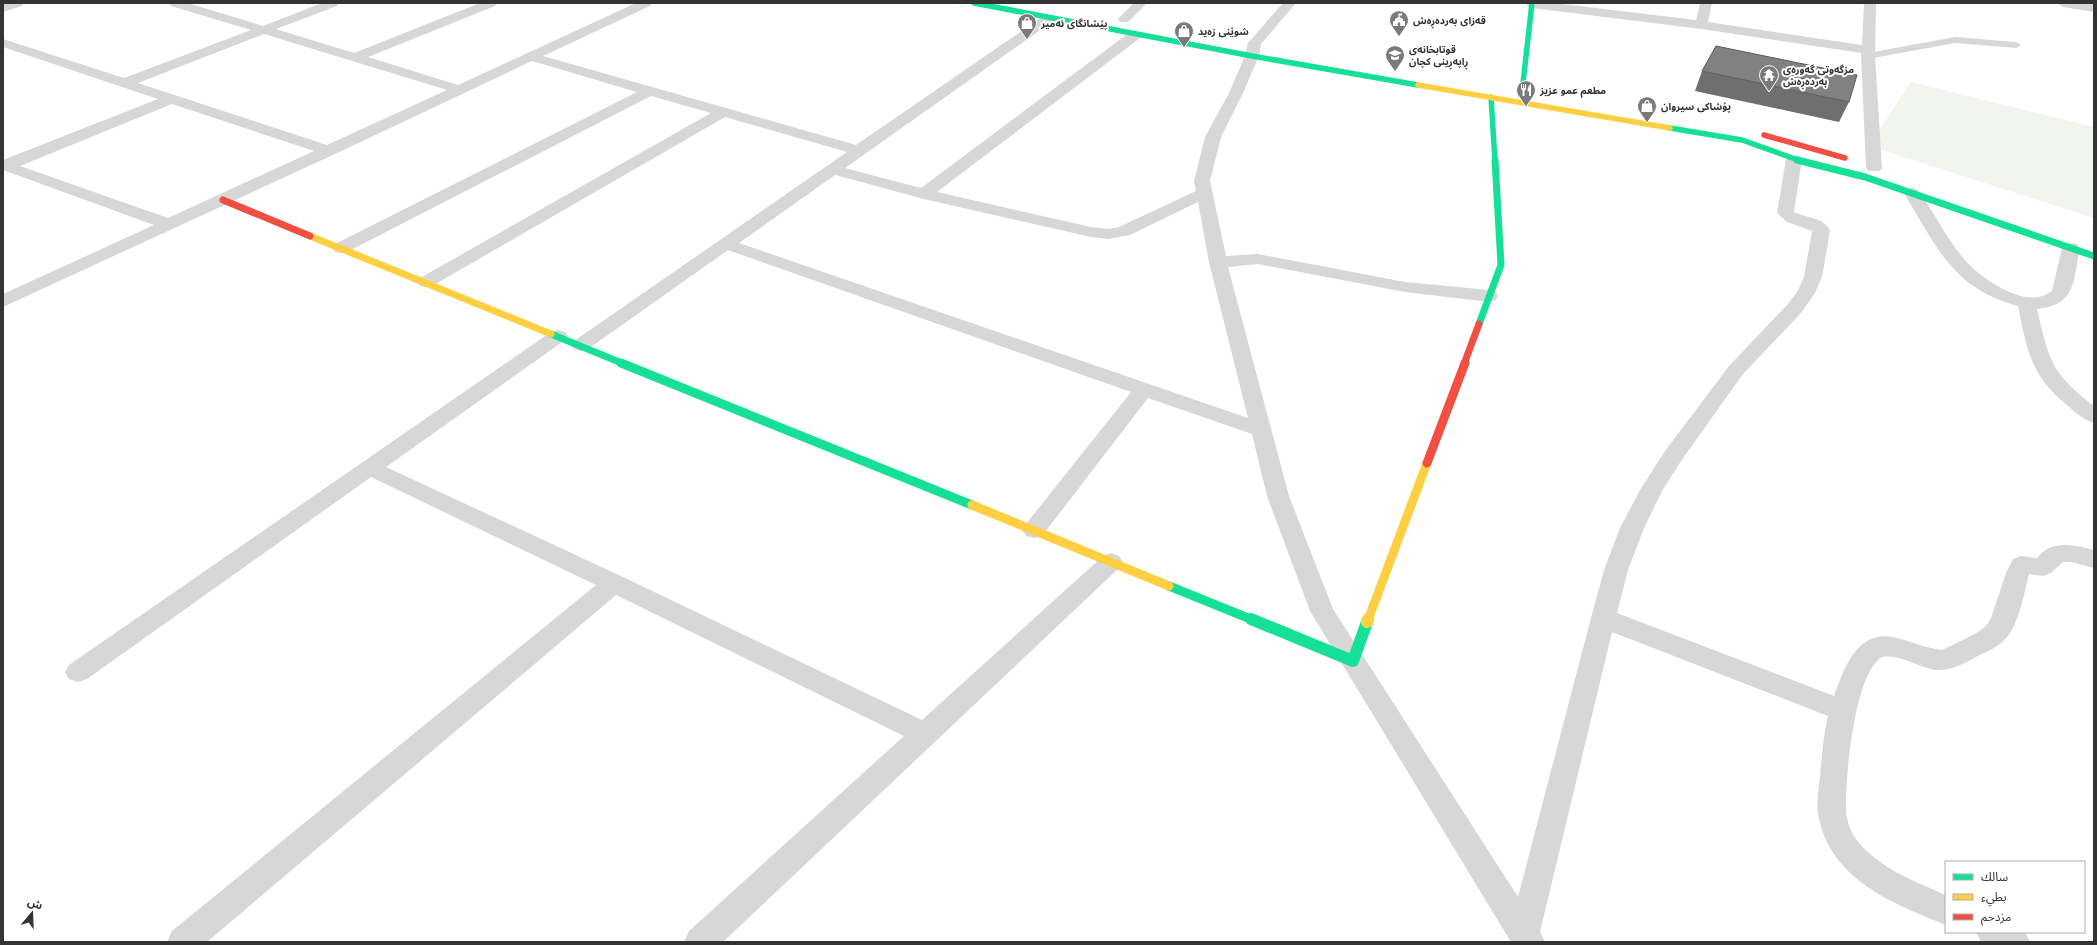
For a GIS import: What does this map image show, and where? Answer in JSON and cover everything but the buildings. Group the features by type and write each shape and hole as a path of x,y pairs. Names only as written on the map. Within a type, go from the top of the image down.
{"street":[{"path":"3,8 18,3"},
{"path":"125,84 333,3"},
{"path":"354,58 491,3"},
{"path":"3,302 168,224 532,58 646,3"},
{"path":"974,3 1049,18 1136,28 1254,47 1492,97 1742,140 1794,159 1865,177 2094,256"},
{"path":"1136,28 1120,18 1141,3"},
{"path":"1290,3 1254,47 1236,93 1213,137 1202,181 1218,262 1278,496 1322,611 1526,939"},
{"path":"1701,26 1706,3"},
{"path":"1870,3 1868,53 1873,168"},
{"path":"2063,3 2094,8"},
{"path":"182,4 461,90"},
{"path":"1522,92 1532,4 1701,26 1868,53"},
{"path":"581,345 1049,18"},
{"path":"924,194 1136,28"},
{"path":"3,43 330,151"},
{"path":"532,58 858,151"},
{"path":"341,248 649,91"},
{"path":"1353,660 1500,266 1492,97"},
{"path":"4,165 171,99"},
{"path":"426,282 723,112"},
{"path":"1757,133 1811,147 1853,161"},
{"path":"1526,939 1603,618 1616,570 1632,528 1651,490 1673,456 1728,380 1757,346 1794,309 1806,293 1813,277 1821,231 1820,228 1808,222 1791,217 1785,213 1794,159"},
{"path":"4,165 168,224"},
{"path":"832,169 924,194 1091,232 1108,234 1124,231 1204,193"},
{"path":"1912,193 1963,269 1987,287 2003,296 2027,304 2048,302 2057,298 2061,293 2071,248"},
{"path":"223,200 1353,660"},
{"path":"726,244 1262,430"},
{"path":"1218,262 1258,259 1405,287 1490,296"},
{"path":"2027,304 2040,358 2046,369 2065,393 2094,416"},
{"path":"78,672 558,336"},
{"path":"1034,530 1144,389"},
{"path":"370,468 614,583 925,734"},
{"path":"1945,910 1878,879 1862,866 1838,838 1833,824 1832,811 1842,710 1851,682 1869,652 1876,648 1900,648 1935,660 1942,660 1952,658 1986,640 1995,633 2001,624 2021,565 2043,567 2054,555 2065,553 2071,553 2094,559"},
{"path":"700,942 1111,562"},
{"path":"183,942 614,583"},
{"path":"1603,618 1842,710"},
{"path":"1994,933 2014,942"}],"lane":[{"path":"1868,53 1955,40 2016,45"}],"shaded area":[{"path":"1911,82 2094,127 2094,218 1869,146"}],"traffic: fast":[{"path":"974,3 1252,56 1418,85"},
{"path":"1522,92 1532,3"},
{"path":"1479,324 1501,265 1491,97"},
{"path":"1670,128 1742,140 1794,159 1865,177 2094,256"},
{"path":"551,334 972,505"},
{"path":"1169,586 1353,661 1367,622"}],"traffic: slow":[{"path":"1418,85 1670,128"},
{"path":"310,236 551,334"},
{"path":"1367,622 1427,463"},
{"path":"972,505 1169,586"}],"traffic: jam":[{"path":"1764,135 1845,158"},
{"path":"223,200 310,236"},
{"path":"1427,463 1479,324"}],"place":[{"name":"قەزای بەردەڕەش","path":"1399,37"},
{"name":"پێشانگای ئەمیر","path":"1027,40"},
{"name":"شوێنی زەید","path":"1184,48"},
{"name":"قوتابخانەی ڕاپەڕینی کچان","path":"1395,72"},
{"name":"مزگەوتی گەورەی بەردەڕەش","path":"1769,92"},
{"name":"مطعم عمو عزيز","path":"1526,107"},
{"name":"پۆشاکی سیروان","path":"1647,123"}]}
